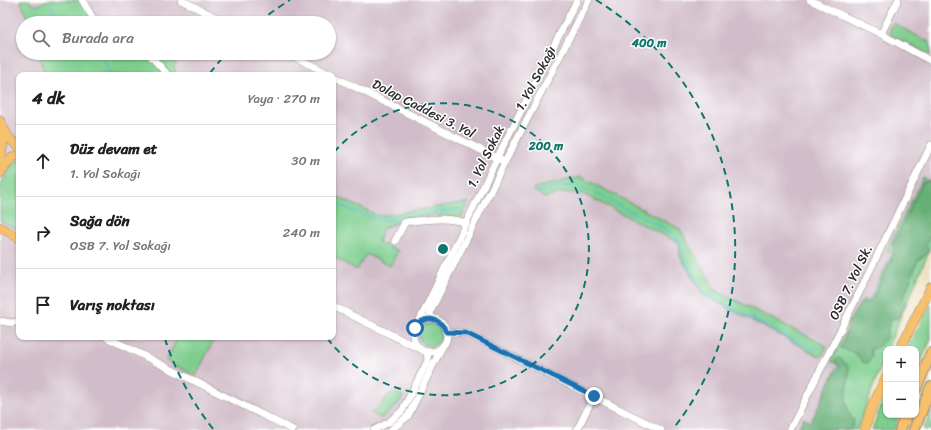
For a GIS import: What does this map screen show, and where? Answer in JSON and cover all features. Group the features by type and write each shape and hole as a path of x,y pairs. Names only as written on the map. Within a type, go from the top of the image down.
{"highway":[{"path":"919,382 931,353"},
{"path":"914,430 931,387"},
{"path":"900,430 905,418"}],"main road":[{"path":"1,124 10,139 16,144"},
{"path":"0,162 4,141 1,124"},
{"path":"0,173 13,157 16,156"},
{"path":"0,226 15,236"},
{"path":"0,230 15,236"},
{"path":"902,346 931,287"},
{"path":"864,430 869,414 884,382"}],"street":[{"path":"82,0 92,16"},
{"path":"181,0 213,16"},
{"name":"1. Yol Sokak","path":"418,324 497,158 577,0"},
{"name":"1. Yol Sokağı","path":"430,318 431,310 505,162 589,0"},
{"path":"810,0 881,34 931,61"},
{"path":"881,34 898,0"},
{"path":"154,60 165,72"},
{"name":"Dolap Caddesi 3. Yol","path":"301,60 326,72"},
{"name":"Dolap Caddesi 3. Yol","path":"336,77 505,162"},
{"name":"OSB 7. Yol Sk.","path":"790,430 931,145"},
{"path":"395,241 404,222 435,219 466,223"},
{"path":"336,307 427,352 432,352 442,347"},
{"path":"391,430 408,416 445,343 446,332 441,322 430,318 421,321 418,324 415,328 413,336 418,347"},
{"path":"0,321 12,323 16,322"},
{"path":"446,332 466,333 661,430"},
{"path":"400,339 413,336"},
{"path":"112,340 292,430"},
{"path":"374,430 389,422 402,411 428,360 427,352"},
{"path":"577,430 594,396"}],"shaded area":[{"path":"0,0 931,0 931,247 888,346 883,346 883,360 857,430 0,430"}],"green space":[{"path":"21,0 30,0 31,4 38,5 47,0 82,0 92,16 26,16"},
{"path":"893,23 931,43 931,55 891,35 890,31"},
{"path":"40,60 172,60 176,62 174,66 176,72 44,72"},
{"path":"16,160 16,229 0,221 0,186 14,161"},
{"path":"581,177 680,229 715,290 827,346 821,357 703,295 680,256 679,243 581,193 560,193 544,198 533,190 534,188"},
{"path":"923,178 931,181 931,247 888,346 883,346 883,360 857,430 797,430 803,418 811,422 838,365 831,361 863,299 869,301 893,253 887,250"},
{"path":"931,181 931,233 926,244 929,250 927,254 918,260 903,299 906,303 898,318 891,319 883,342 870,350 872,355 868,363 862,362 855,353 841,348 846,335 848,323 860,303 872,300 894,255 893,244 923,182"},
{"path":"336,196 379,216 469,202 461,218 435,215 410,217 383,228 378,242 398,251 390,266 366,254 357,270 336,259"},
{"path":"931,304 931,339 919,366 919,346 909,346"},
{"path":"430,324 438,327 441,335 438,343 430,346 422,343 419,335 422,327"},
{"path":"176,340 214,340 196,376 166,361"},
{"path":"838,357 849,367 847,408 854,420 851,430 800,430 803,418 811,422 832,378 840,367 835,360"},
{"path":"391,392 403,396 396,406 381,418 371,413 379,407"},
{"path":"883,401 883,418 898,418 894,430 872,430"},
{"path":"931,410 931,430 923,430"}],"waterway":[{"path":"51,6 57,16"},
{"path":"103,60 110,72"},
{"path":"537,192 561,186 578,187 600,195 656,224 682,243 682,256 704,293 804,346 818,349"},
{"path":"336,204 378,220 460,209"}],"route":[{"path":"415,328 421,321 426,319 430,318 436,320 441,322 446,332 466,333 594,396"}]}
